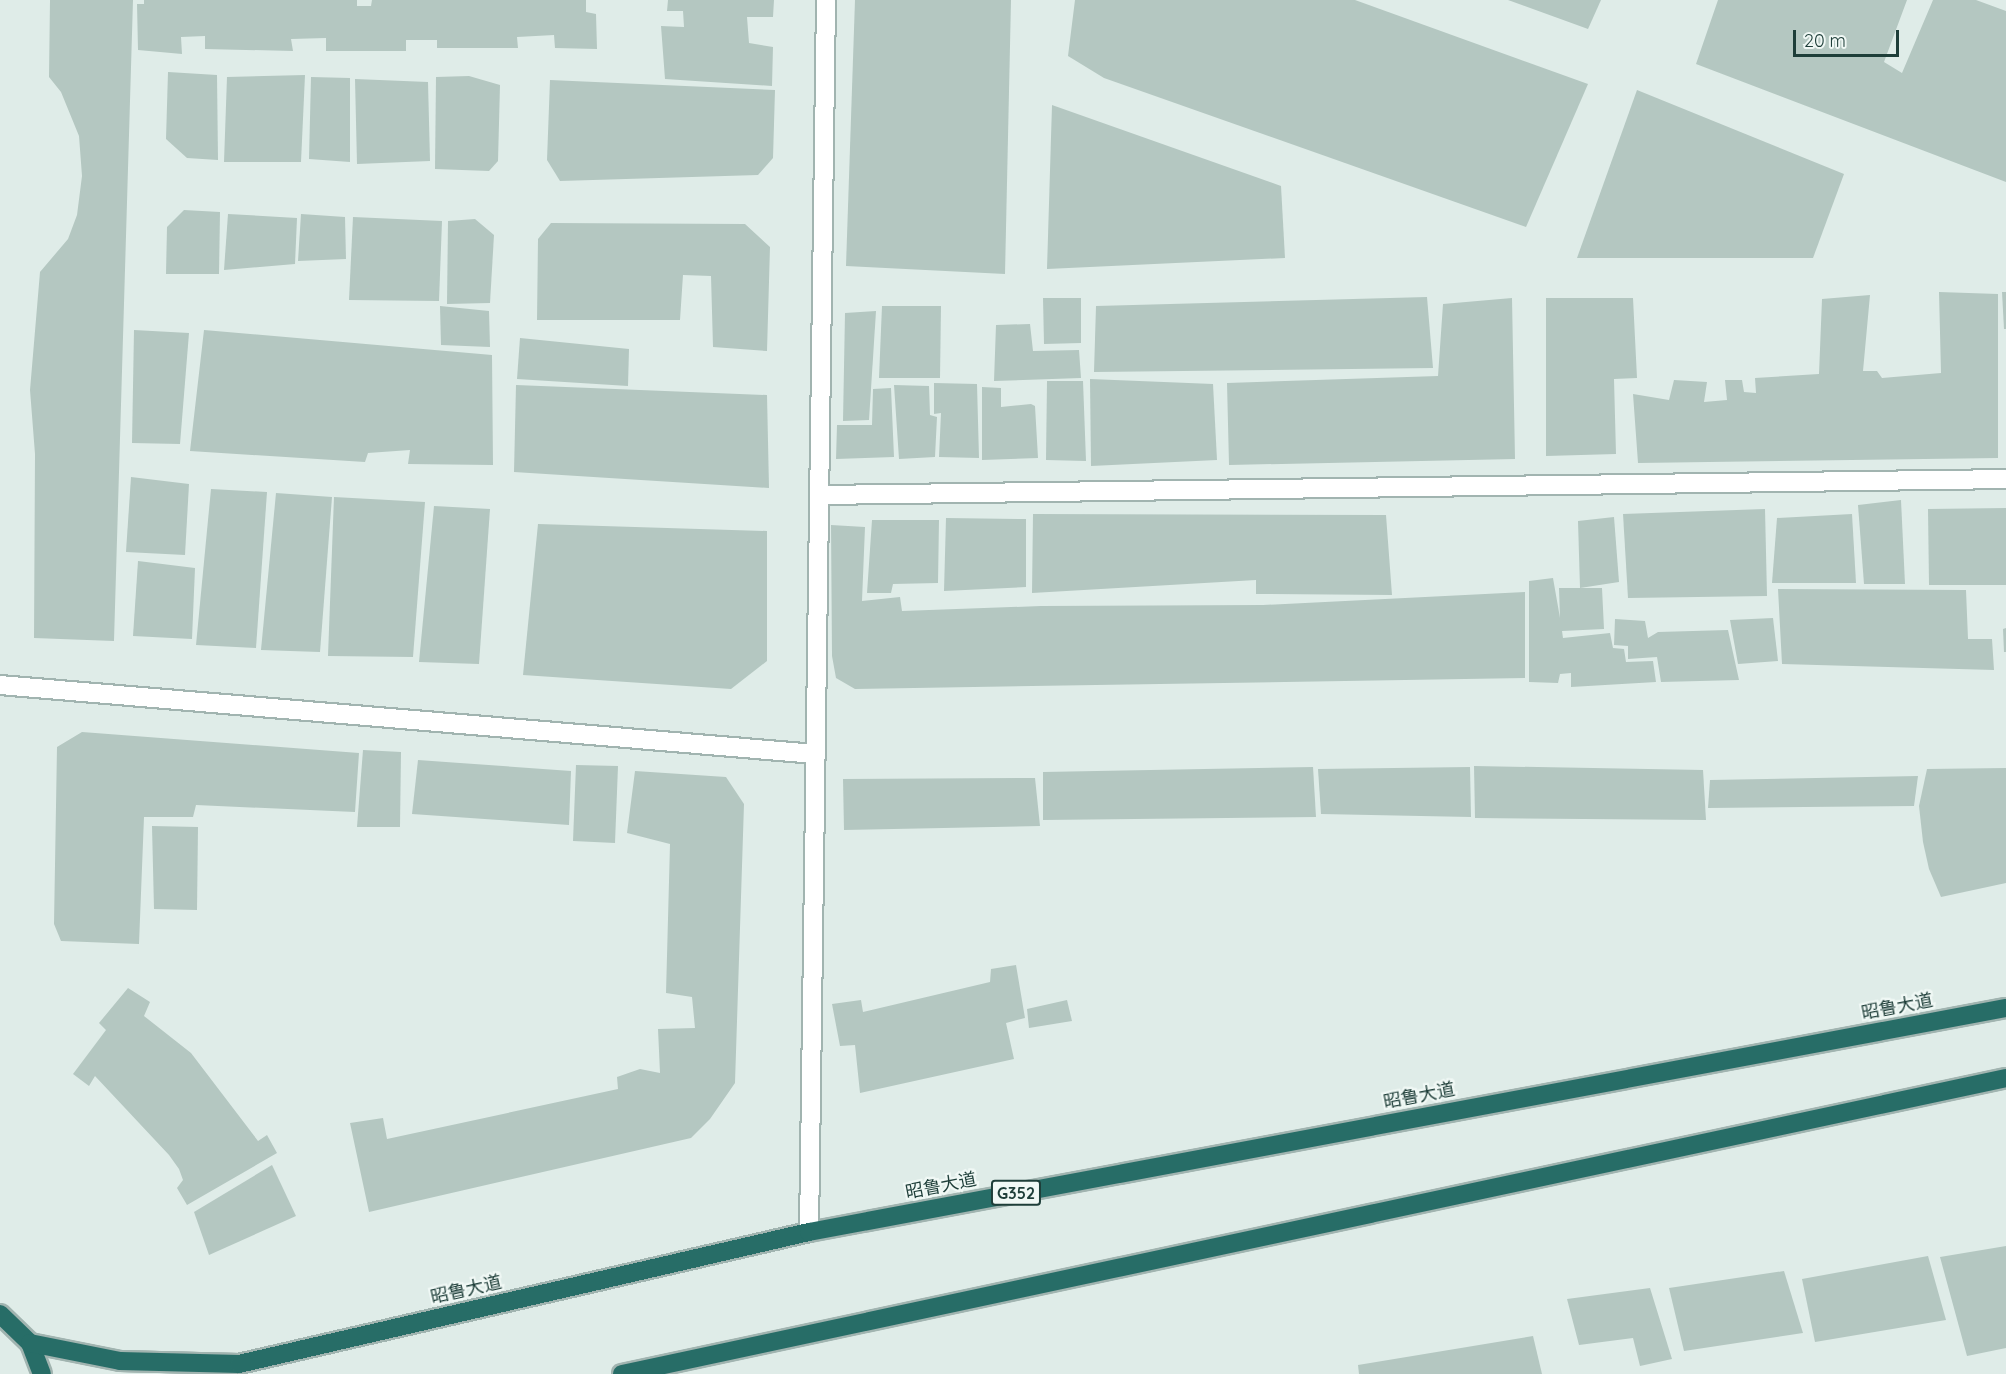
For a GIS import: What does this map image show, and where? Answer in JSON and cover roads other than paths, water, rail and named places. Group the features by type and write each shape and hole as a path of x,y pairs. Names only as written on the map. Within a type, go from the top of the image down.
{"highway":[{"name":"昭鲁大道","path":"30,1343 120,1361 239,1364 809,1232 2006,1008"},
{"path":"622,1374 2006,1078"},
{"path":"0,1314 30,1343 42,1374"}],"street":[{"path":"809,1232 826,0"},
{"path":"820,495 2006,479"},
{"path":"0,685 815,754"}]}
